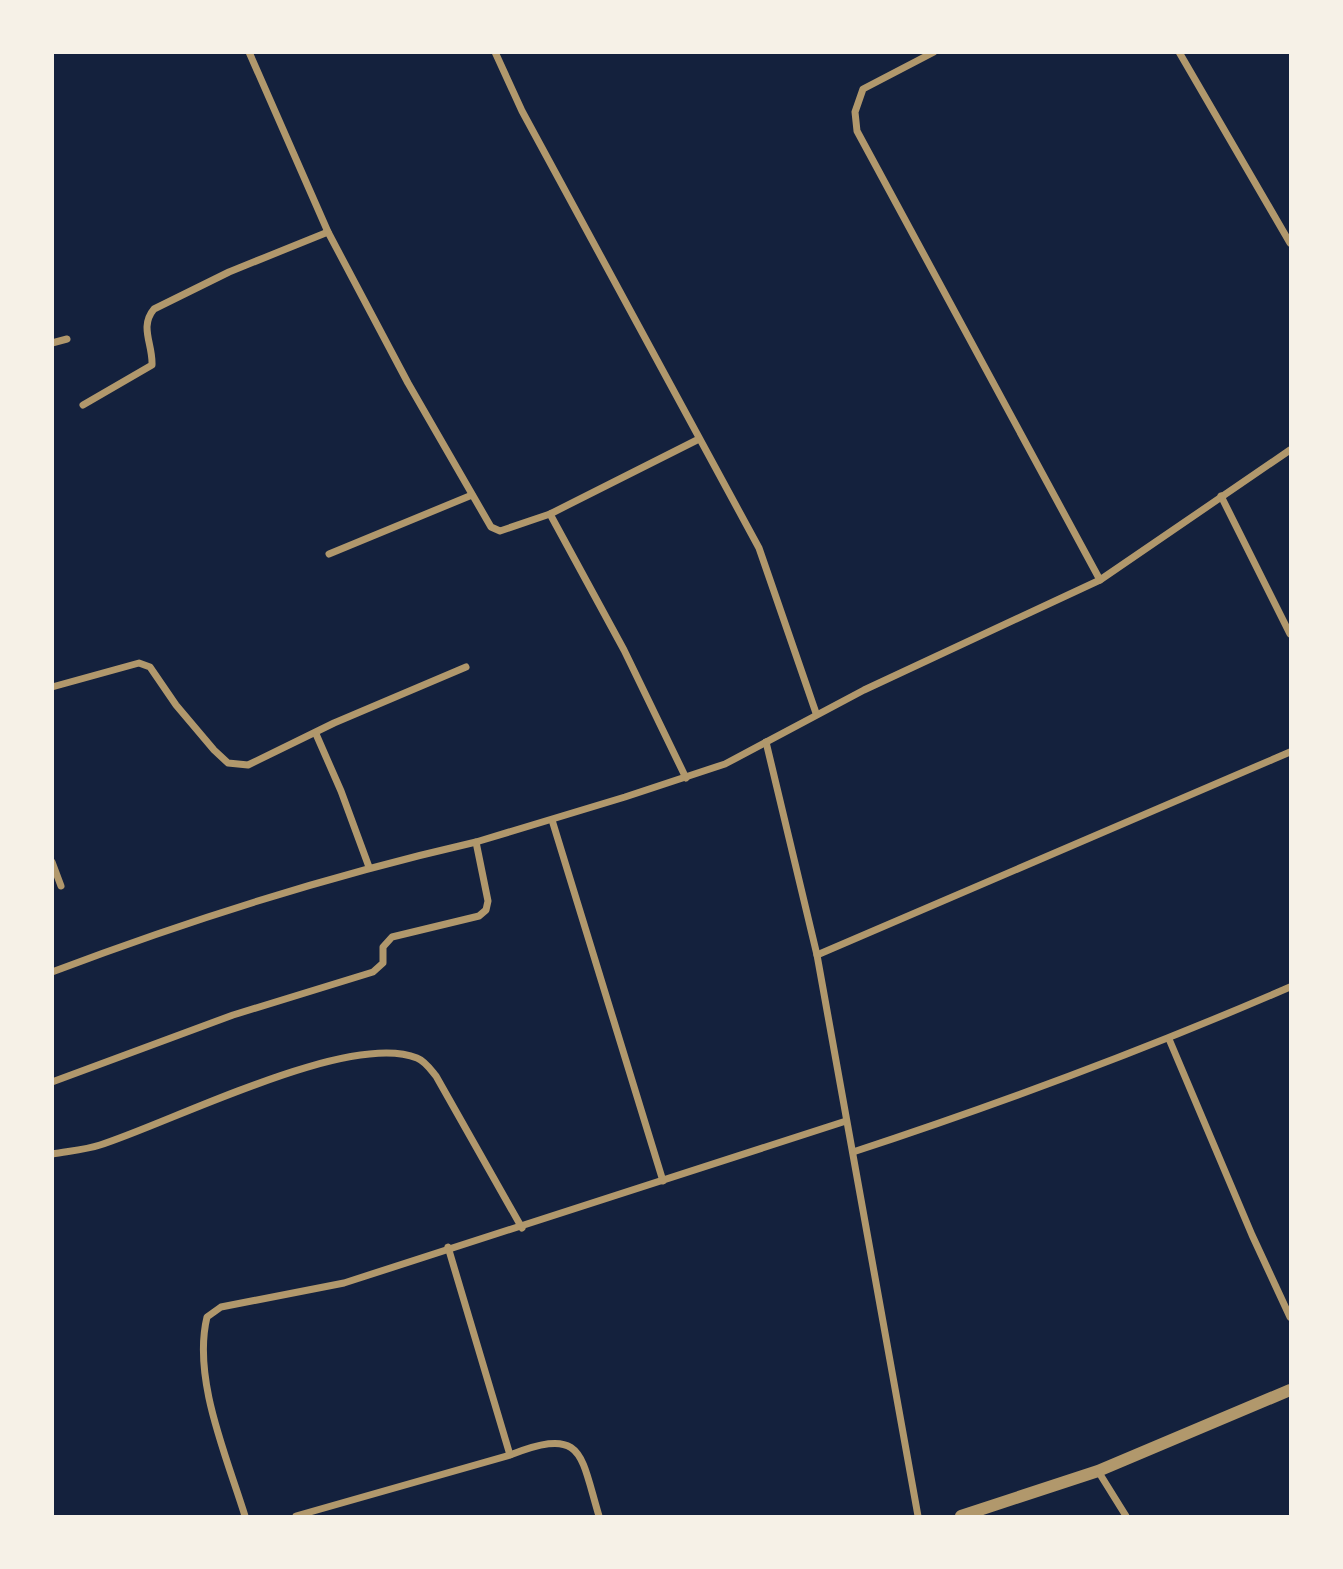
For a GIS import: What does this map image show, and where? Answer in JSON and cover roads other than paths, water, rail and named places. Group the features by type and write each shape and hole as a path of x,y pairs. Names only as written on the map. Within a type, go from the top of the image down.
{"street":[{"path":"249,52 328,232 408,383 491,527 500,531 550,514 699,439"},
{"path":"495,52 522,111 759,548 816,713"},
{"path":"934,52 863,89 855,112 857,131 1100,580"},
{"path":"1179,52 1290,243"},
{"path":"83,405 152,365 146,329 147,317 154,309 229,272 328,232"},
{"path":"52,343 67,339"},
{"path":"52,972 176,925 369,867 477,842 725,764 816,713 1100,580 1290,450"},
{"path":"329,554 472,495"},
{"path":"1221,496 1290,634"},
{"path":"550,514 624,650 686,778"},
{"path":"52,687 139,663 150,667 176,705 228,763 248,765 357,712 466,667"},
{"path":"316,734 341,791 369,867"},
{"path":"766,742 817,956 918,1517"},
{"path":"817,956 1290,752"},
{"path":"552,820 663,1181"},
{"path":"52,1082 233,1015 373,972 383,963 383,947 392,937 479,916 486,909 488,901 477,842"},
{"path":"52,862 61,886"},
{"path":"853,1152 1013,1099 1169,1039 1290,987"},
{"path":"1169,1039 1290,1318"},
{"path":"52,1154 98,1146 287,1073 366,1054 408,1055 420,1059 436,1076 522,1228"},
{"path":"245,1517 207,1386 201,1356 207,1317 221,1307 344,1283 448,1247 522,1228 846,1122"},
{"path":"448,1247 510,1455"},
{"path":"961,1517 1098,1471 1290,1390"},
{"path":"296,1517 510,1455 541,1443 562,1441 575,1449 583,1463 599,1517"},
{"path":"1098,1471 1126,1517"}]}
